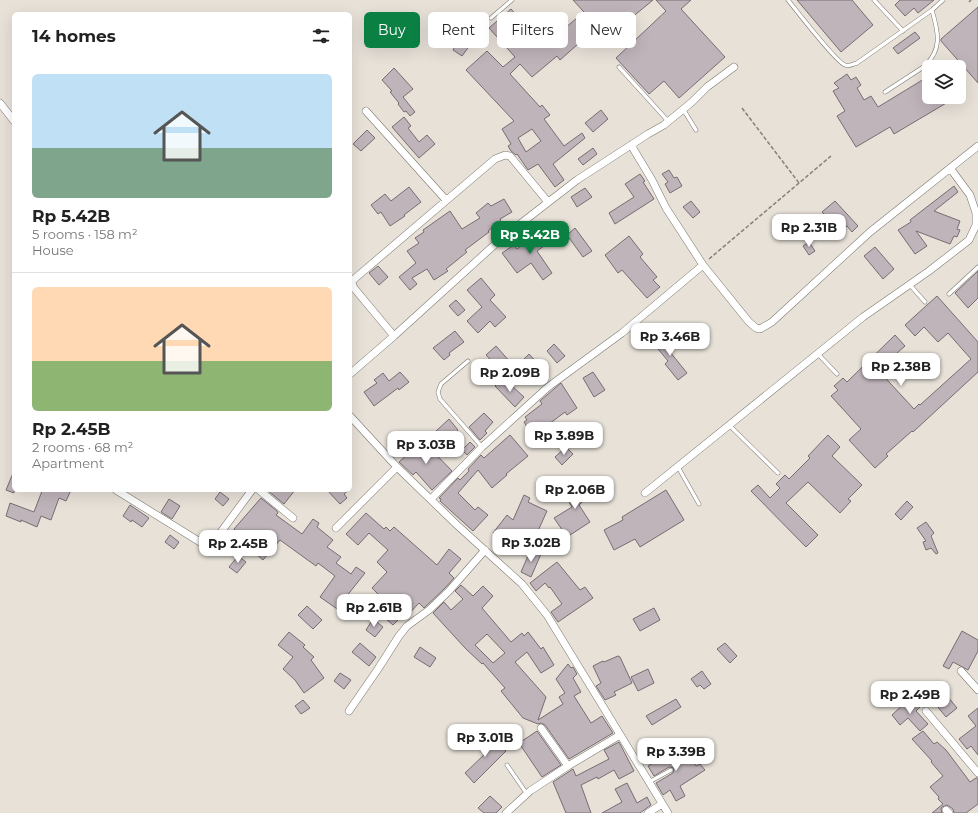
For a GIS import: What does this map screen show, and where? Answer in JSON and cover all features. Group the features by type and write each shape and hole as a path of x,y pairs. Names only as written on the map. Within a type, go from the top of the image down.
{"street":[{"path":"352,372 502,238 577,180 630,145 664,126 716,80 734,67"},
{"path":"0,103 12,118"},
{"path":"366,111 446,200"},
{"path":"630,145 652,180 666,208 703,265 753,327 760,329 777,318 870,232 978,146"},
{"path":"394,336 354,288 352,281 495,159 505,155 510,156 548,202"},
{"path":"645,493 863,317 969,240 976,225 977,218 970,195 950,168"},
{"path":"431,500 482,447 548,387 622,333 703,265"},
{"path":"352,418 397,467 522,584 547,615 668,813"},
{"path":"336,528 397,467"},
{"path":"119,492 200,542 206,544 215,540 251,492"},
{"path":"260,492 293,518"},
{"path":"349,711 403,631 429,610 449,591 484,550"},
{"path":"961,670 978,690"},
{"path":"926,711 978,773"},
{"path":"541,728 568,766"},
{"path":"506,813 526,794 568,766 620,735"},
{"path":"648,813 662,804"}],"lane":[{"path":"491,18 512,0"},
{"path":"788,0 835,57 845,65 850,66 857,63 944,0"},
{"path":"874,0 902,31"},
{"path":"885,92 925,66 930,61 934,53 938,34 932,10"},
{"path":"619,67 668,121"},
{"path":"683,109 696,130"},
{"path":"949,294 978,267"},
{"path":"909,285 926,302"},
{"path":"818,354 837,374"},
{"path":"468,361 441,384 438,392 440,398 482,447"},
{"path":"729,426 778,473"},
{"path":"678,467 699,504"},
{"path":"507,765 526,794"},
{"path":"649,782 671,770"}],"path":[{"path":"742,108 799,183"},
{"path":"703,265 831,156"}],"building":[{"path":"573,0 653,0 636,14 636,12 584,12"},
{"path":"656,0 691,0 681,9 725,57 679,98 664,81 649,94 616,58 627,48 636,48 636,39 666,11"},
{"path":"797,0 852,0 873,25 841,52"},
{"path":"900,0 934,0 918,13 914,8 905,16 895,5"},
{"path":"978,7 978,83 966,69 966,60 958,60 941,41 941,39"},
{"path":"576,19 576,46 560,60 557,56 532,77 520,64 510,74 540,107 542,105 550,115 544,119 564,146 582,133 585,138 553,164 564,180 555,187 538,164 528,170 517,154 516,155 511,151 508,146 511,144 502,129 514,121 466,70 487,51 503,67 515,57 507,48 568,48 568,26","holes":["532,129 541,141 526,152 518,138"]},
{"path":"497,21 497,37 489,28"},
{"path":"915,32 920,38 898,54 893,48"},
{"path":"454,48 468,48 462,56 453,50"},
{"path":"394,68 413,89 403,97 415,112 410,116 406,111 404,112 390,92 392,91 382,80"},
{"path":"847,74 851,80 856,77 861,85 857,88 864,100 871,96 878,107 922,80 922,104 945,104 894,134 890,127 856,147 837,116 845,111 833,91 839,88 834,83"},
{"path":"601,110 608,119 593,132 585,123"},
{"path":"404,117 411,126 408,128 419,142 427,135 435,144 419,158 392,127"},
{"path":"367,130 375,138 361,151 353,144"},
{"path":"593,148 597,154 583,165 578,159"},
{"path":"669,170 674,178 677,177 682,186 670,193 665,184 668,182 662,174"},
{"path":"640,174 645,181 643,182 654,199 615,224 609,213 634,197 625,184"},
{"path":"954,186 958,192 934,211 960,221 957,229 960,230 957,237 954,236 950,244 916,231 927,246 915,254 898,230 911,222 910,220"},
{"path":"409,187 421,202 404,215 405,216 390,226 381,212 378,214 371,205 385,194 391,201"},
{"path":"585,188 592,197 577,207 571,197"},
{"path":"504,199 512,212 500,219 501,220 488,231 489,232 465,250 467,252 446,269 448,271 434,280 427,269 412,278 417,284 410,290 399,277 416,263 407,251 419,243 415,238 424,232 423,230 450,211 462,229 480,218 476,213 488,203 491,206"},
{"path":"691,201 700,212 693,218 683,207"},
{"path":"835,201 858,226 852,232 847,226 840,232 822,212"},
{"path":"575,228 592,251 583,257 567,235"},
{"path":"543,229 551,241 537,251 552,273 543,280 531,263 517,273 502,253 514,245 517,249"},
{"path":"629,236 643,254 640,257 657,277 653,280 660,287 647,298 622,270 618,273 605,255"},
{"path":"809,242 815,251 809,255 803,246"},
{"path":"875,247 894,269 883,279 864,256"},
{"path":"378,266 388,277 379,285 369,273"},
{"path":"978,271 978,298 968,308 955,293"},
{"path":"481,278 495,295 490,300 506,317 495,327 490,321 478,333 467,321 482,307 467,290"},
{"path":"937,296 978,342 978,372 913,432 912,431 886,454 888,456 875,468 849,440 861,429 831,396 838,390 834,386 843,378 847,382 895,335 905,346 878,370 914,409 919,404 920,405 971,359 948,333 938,342 924,327 915,336 905,325"},
{"path":"456,300 465,310 458,316 449,306"},
{"path":"455,331 464,342 449,353 450,355 444,360 433,348"},
{"path":"668,334 674,341 666,347 687,373 678,380 665,364 668,361 654,344"},
{"path":"554,344 565,356 557,363 547,351"},
{"path":"496,346 511,363 502,372 486,355"},
{"path":"529,354 545,372 535,381 519,364"},
{"path":"400,372 409,382 399,390 398,388 374,406 364,392 377,383 374,380 383,373 389,381"},
{"path":"593,372 605,390 594,397 583,378"},
{"path":"502,379 524,397 515,407 495,386"},
{"path":"561,383 577,408 567,415 565,412 533,436 524,422 527,420 525,417 542,404 540,401"},
{"path":"484,413 493,422 485,431 487,433 480,440 469,427"},
{"path":"449,419 458,430 444,443 434,433"},
{"path":"510,435 528,456 492,488 478,470 458,493 475,510 478,507 488,515 473,531 440,501 441,499 439,498 458,478 460,480 469,471 468,469 481,455 484,458"},
{"path":"828,435 840,447 832,456 862,485 848,499 851,501 840,513 808,482 786,503 818,535 806,547 751,491 758,485 770,498 780,488 776,484 785,475 789,479 810,458 808,456"},
{"path":"423,441 452,471 432,490 416,472 413,475 399,462"},
{"path":"470,442 475,447 467,455 462,450"},
{"path":"566,447 573,454 562,465 555,457"},
{"path":"12,476 12,492 14,493 6,490"},
{"path":"578,478 592,492 579,505 590,522 567,537 554,518 572,507 566,496 576,490 571,485"},
{"path":"666,490 684,520 640,547 635,539 614,550 604,530 623,520 622,517"},
{"path":"42,492 70,492 66,501 59,498 51,520 41,516 37,527 21,520 21,522 6,516 10,503 34,512"},
{"path":"220,492 229,499 223,506 215,499"},
{"path":"269,492 293,492 284,504"},
{"path":"329,492 346,492 344,494 347,498 340,504"},
{"path":"524,495 530,498 528,502 547,511 527,555 502,544 504,541 493,533 507,515 513,520"},
{"path":"261,498 277,511 278,513 276,515 302,534 313,519 319,523 317,527 333,540 327,547 341,557 336,563 351,574 356,567 365,573 346,597 352,601 343,613 320,597 335,576 318,563 316,566 280,540 263,560 256,554 259,550 234,529"},
{"path":"169,499 180,506 172,519 161,512"},
{"path":"907,501 913,507 901,520 895,514"},
{"path":"130,505 149,518 142,527 123,516"},
{"path":"366,513 384,529 386,527 390,531 394,527 437,565 449,549 461,559 449,573 454,578 445,588 424,608 419,603 404,619 401,617 393,625 386,619 394,610 372,588 387,572 377,562 388,550 369,533 358,545 346,534"},
{"path":"926,522 934,533 931,536 938,553 936,554 931,548 926,550 923,542 926,541 917,528"},
{"path":"170,535 179,542 174,549 165,542"},
{"path":"531,549 541,554 531,577 521,572"},
{"path":"238,556 246,562 237,573 229,567"},
{"path":"557,562 580,590 585,587 593,598 558,622 551,612 562,604 550,587 549,588 545,583 536,591 530,583"},
{"path":"461,585 473,596 483,586 493,596 482,608 511,642 522,633 524,636 528,632 541,649 543,647 554,665 541,673 527,652 515,662 546,697 538,720 563,704 559,697 565,693 556,679 568,664 571,668 573,667 577,674 573,678 581,692 574,696 591,723 602,716 613,733 569,759 545,725 523,718 501,691 505,688 483,663 482,664 466,649 433,613 444,602 451,610 463,599 455,591","holes":["487,634 505,653 493,663 475,645"]},
{"path":"307,606 322,620 313,629 298,615"},
{"path":"654,608 660,620 640,631 633,619"},
{"path":"373,619 383,627 375,637 366,630"},
{"path":"962,631 978,640 978,651 968,670 953,662 949,669 943,666"},
{"path":"289,632 305,645 303,647 314,657 311,660 324,678 304,693 295,680 283,669 293,657 278,645"},
{"path":"360,643 376,657 369,666 352,652"},
{"path":"725,643 737,656 730,663 717,649"},
{"path":"420,647 436,658 430,667 414,657"},
{"path":"618,656 620,657 632,683 614,692 616,695 605,700 596,686 601,683 593,666"},
{"path":"648,669 654,683 638,691 631,677"},
{"path":"702,671 711,684 704,689 700,685 697,687 691,679"},
{"path":"340,673 351,680 344,689 334,681"},
{"path":"948,697 957,708 946,717 937,706"},
{"path":"676,699 681,707 652,725 646,716"},
{"path":"916,699 922,705 916,711 928,724 920,731 908,718 900,725 892,715 907,701 910,704"},
{"path":"303,700 310,708 301,714 295,706"},
{"path":"978,708 978,755 971,746 967,749 959,739 976,726 968,716"},
{"path":"537,731 561,765 542,777 519,743"},
{"path":"923,731 934,744 937,742 946,750 970,782 978,778 978,804 966,813 954,813 953,809 947,805 942,807 942,813 932,813 943,804 930,787 943,776 931,762 932,761 912,739"},
{"path":"481,734 488,740 490,737 506,751 474,783 465,773 488,751 476,739"},
{"path":"619,742 634,771 619,779 614,770 598,779 597,777 581,785 591,813 566,813 553,782 573,769 576,776 609,759 604,750"},
{"path":"684,747 696,766 700,764 705,770 680,786 685,796 676,801 670,790 663,795 656,783 673,773 674,768 669,767 654,776 648,766 664,757 665,759"},
{"path":"627,783 637,803 647,797 651,805 640,813 602,813 622,802 615,789"},
{"path":"490,796 502,807 496,813 484,813 478,808"}]}
